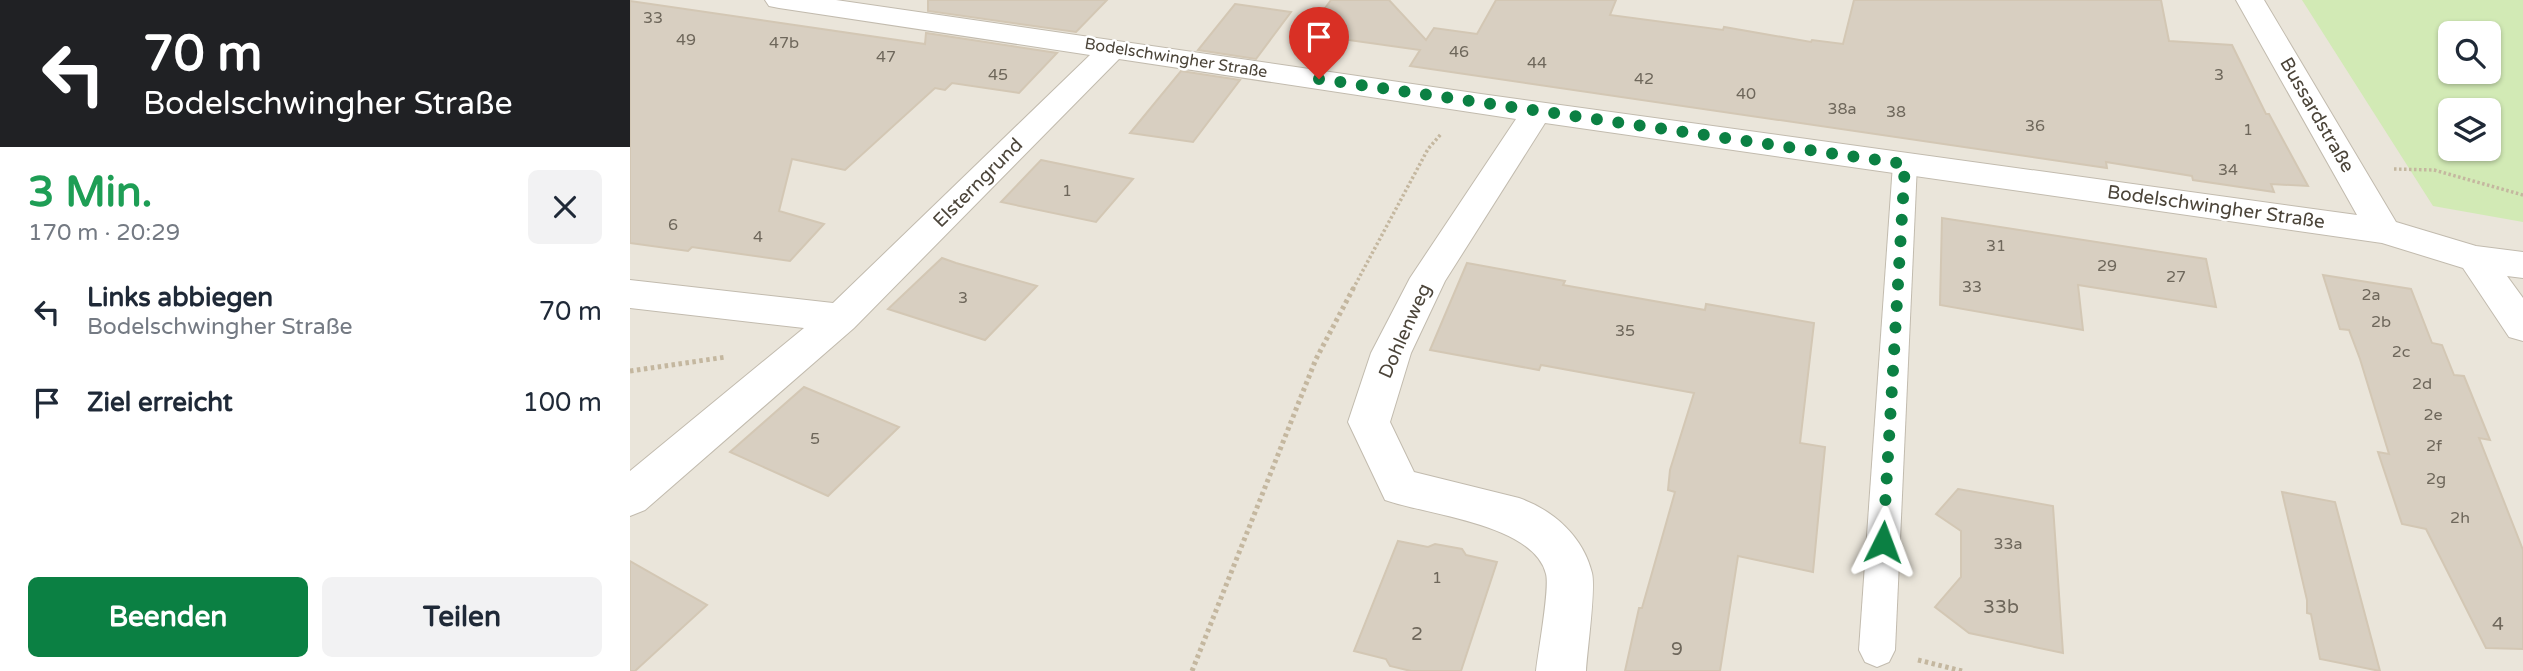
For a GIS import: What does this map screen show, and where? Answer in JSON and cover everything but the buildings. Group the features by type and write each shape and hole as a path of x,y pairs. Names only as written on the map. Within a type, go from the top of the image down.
{"street":[{"name":"Bodelschwingher Straße","path":"779,0 1470,102 2384,231 2476,259 2523,265"},
{"name":"Bussardstraße","path":"2250,0 2384,231"},
{"name":"Elsterngrund","path":"630,496 841,318 1114,48"},
{"name":"Dohlenweg","path":"1537,111 1428,278 1391,353 1369,422 1400,487 1518,517 1553,541 1570,574 1561,671"},
{"path":"2476,259 2523,327"},
{"path":"630,294 841,318"}],"lane":[{"path":"1877,650 1905,164"}],"path":[{"path":"1192,671 1316,359 1428,149 1470,102"},
{"path":"2346,166 2434,170 2523,195"},
{"path":"630,371 733,356"}],"shaded area":[{"path":"630,0 2523,0 2523,671 630,671"}],"green space":[{"path":"2302,0 2523,0 2523,222 2433,206"}],"route":[{"path":"1319,79 1905,164 1883,542"}]}
